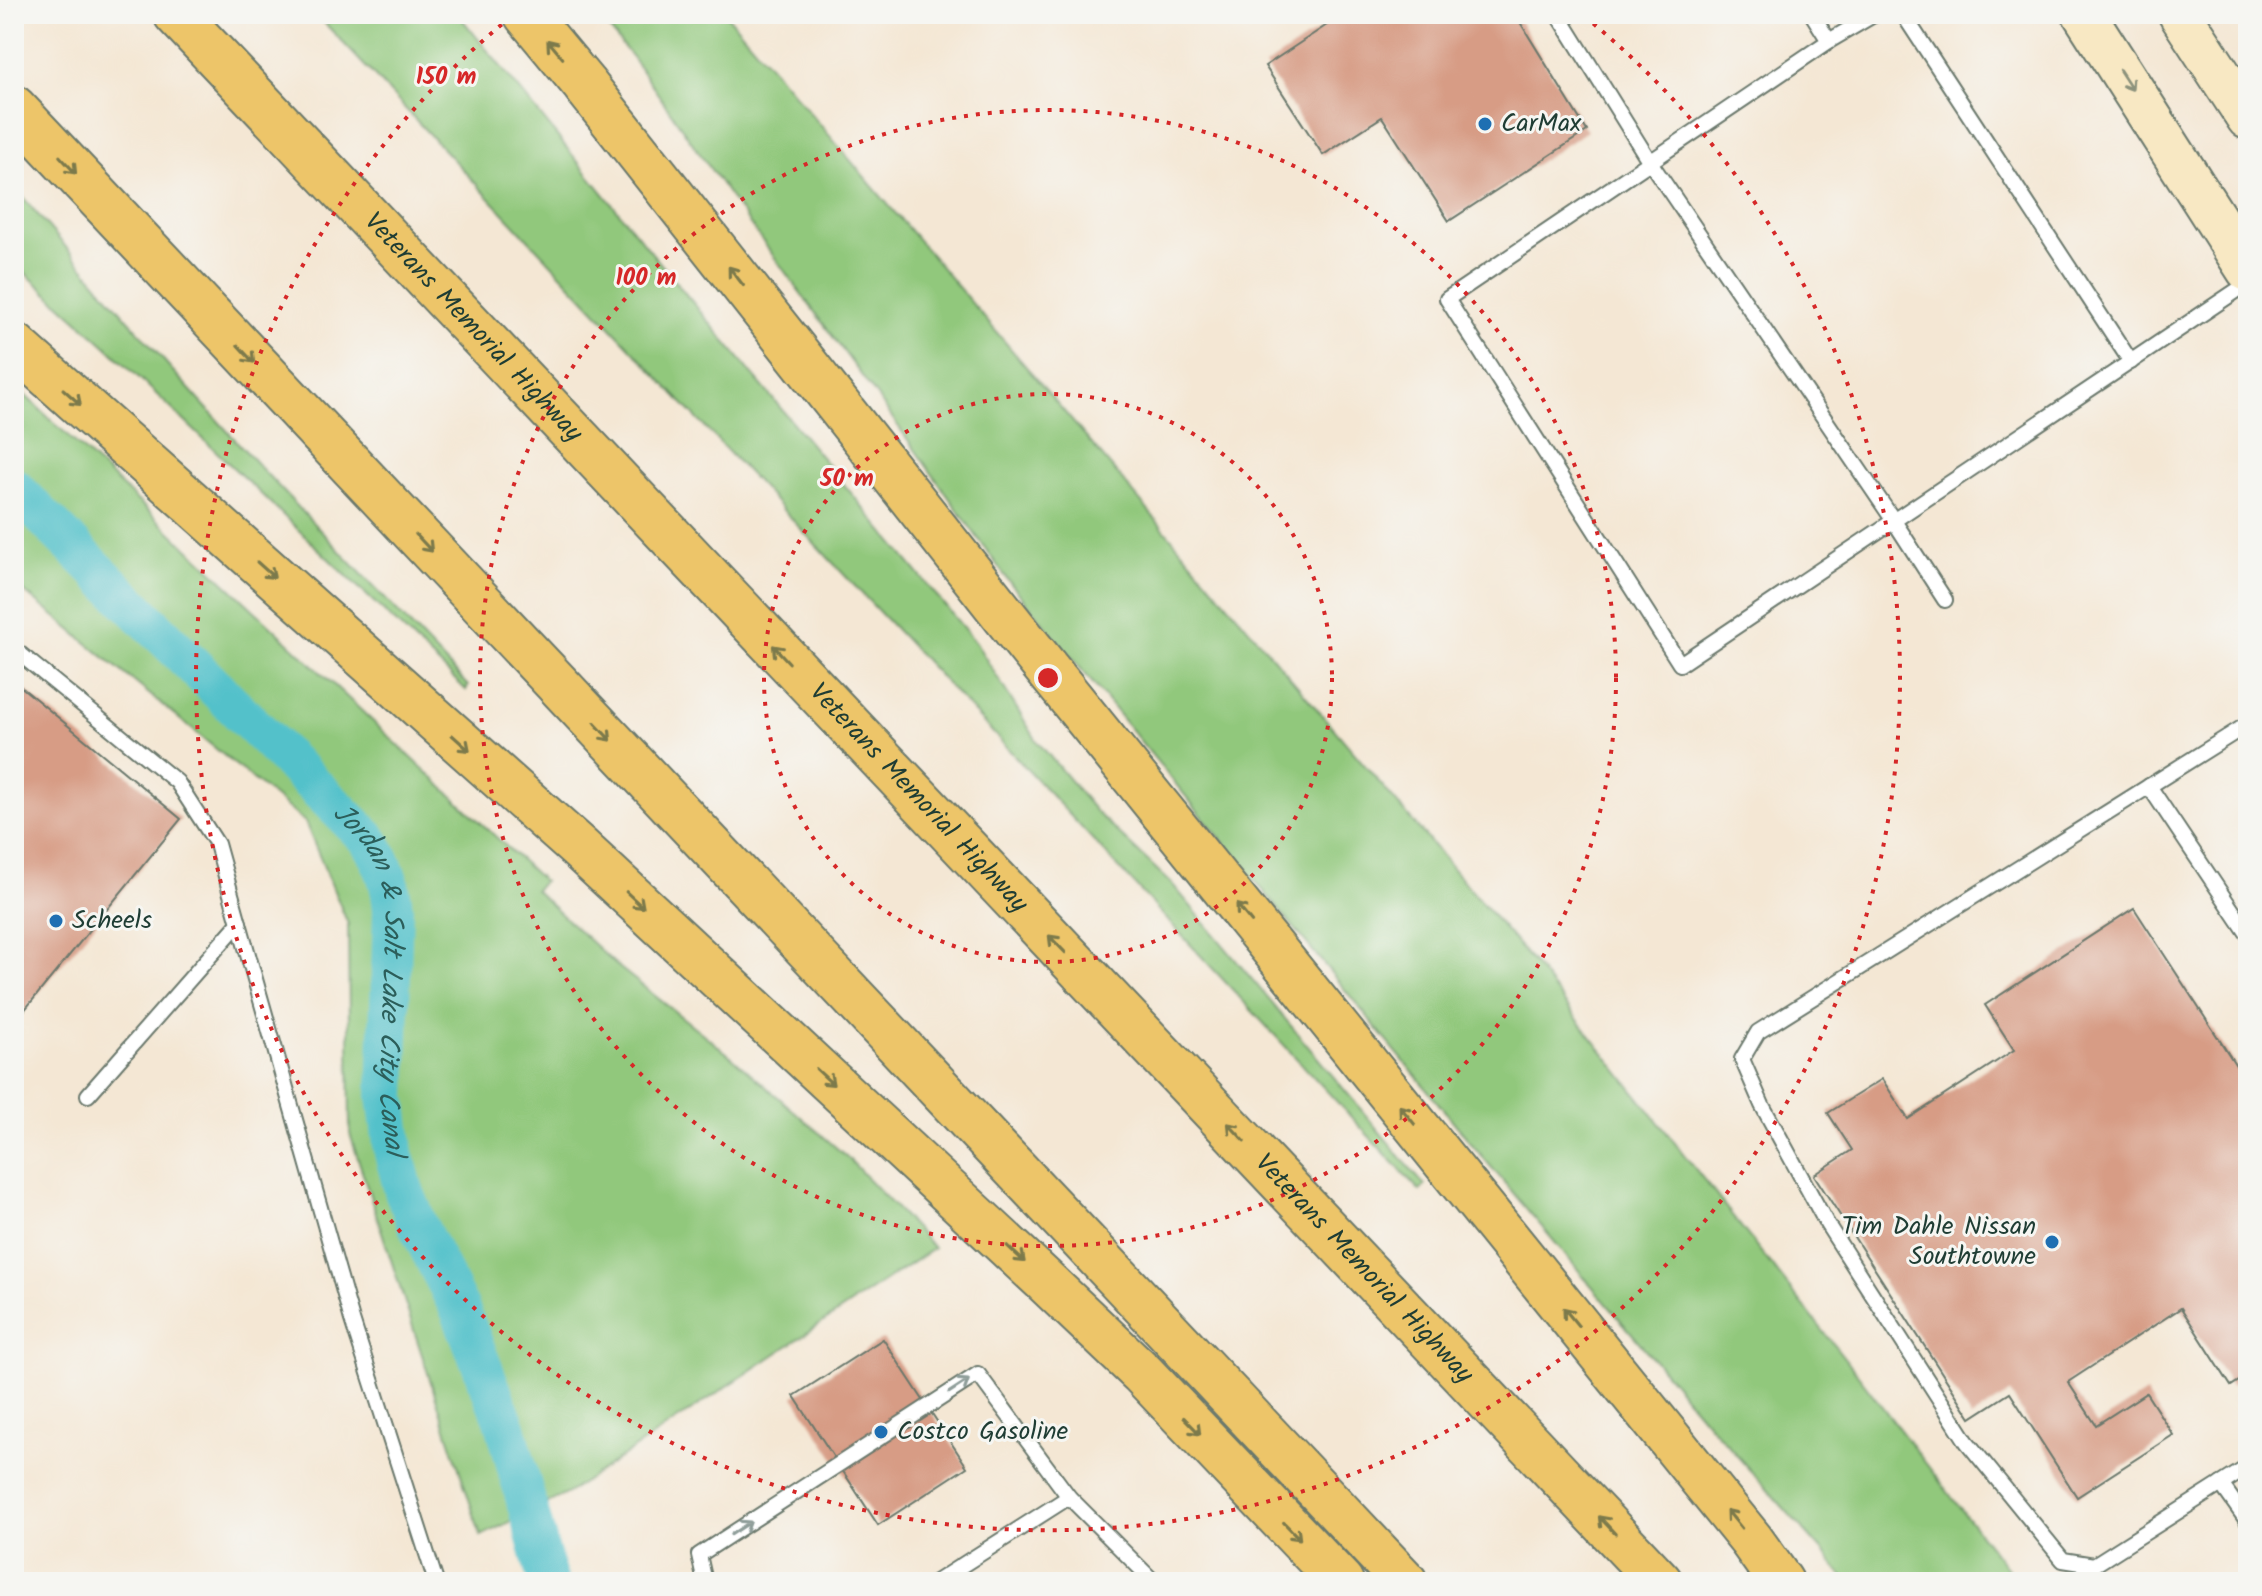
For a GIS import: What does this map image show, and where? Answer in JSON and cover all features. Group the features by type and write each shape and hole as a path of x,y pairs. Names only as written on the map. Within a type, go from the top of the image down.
{"highway":[{"name":"Veterans Memorial Highway","path":"176,14 1660,1582"},
{"path":"526,14 1020,635 1751,1540 1781,1582"},
{"path":"14,108 1405,1582"},
{"path":"14,345 578,847 1043,1279 1142,1373 1341,1582"}],"main road":[{"path":"2084,14 2248,270"},
{"path":"2180,14 2248,118"}],"lane":[{"path":"1558,14 1650,162 1945,600"},
{"path":"1812,14 1829,41"},
{"path":"1875,14 1829,41 1447,299 1680,664 2248,283"},
{"path":"1903,14 2131,362"},
{"path":"14,649 177,782 217,844 352,1320 436,1582"},
{"path":"2248,724 1758,1032 1742,1059 1762,1105 1843,1250 1967,1442 2063,1560 2094,1565 2248,1467"},
{"path":"2149,786 2248,934"},
{"path":"88,1095 239,923"},
{"path":"705,1582 699,1555 978,1374 1069,1497 1154,1582"},
{"path":"2221,1484 2248,1522"},
{"path":"936,1582 1069,1497"}],"green space":[{"path":"316,14 458,14 669,274 976,643 1037,741 1096,812 1173,885 1425,1186 1420,1191 997,737"},
{"path":"597,14 726,14 1533,963 2017,1582 1847,1582 1705,1420 1476,1149 1007,579 632,57"},
{"path":"14,187 172,370 468,686 466,690 108,348 14,263"},
{"path":"14,385 543,881 535,890 615,964 732,1057 847,1157 934,1248 568,1493 481,1536 350,1134 348,924 305,822 14,583"}],"building":[{"name":"CarMax","path":"1325,14 1515,14 1587,131 1449,221 1382,117 1323,155 1265,66 1330,23"},
{"name":"Scheels","path":"14,681 181,819 14,1023"},
{"name":"Tim Dahle Nissan Southtowne","path":"2134,908 2248,1084 2248,1375 2231,1386 2181,1308 2068,1382 2096,1425 2146,1393 2173,1435 2077,1497 2010,1393 1971,1418 1814,1175 1852,1150 1828,1113 1882,1079 1908,1119 2014,1050 1985,1005"},
{"name":"Costco Gasoline","path":"883,1339 967,1467 878,1525 794,1396"}],"waterway":[{"name":"Jordan & Salt Lake City Canal","path":"14,488 368,839 378,856 386,874 393,911 387,1096 394,1153 404,1191 419,1228 460,1310 506,1427 548,1582"}],"place":[{"name":"CarMax","path":"1485,124"},
{"name":"Scheels","path":"56,921"},
{"name":"Tim Dahle Nissan Southtowne","path":"2052,1242"},
{"name":"Costco Gasoline","path":"881,1432"}]}
